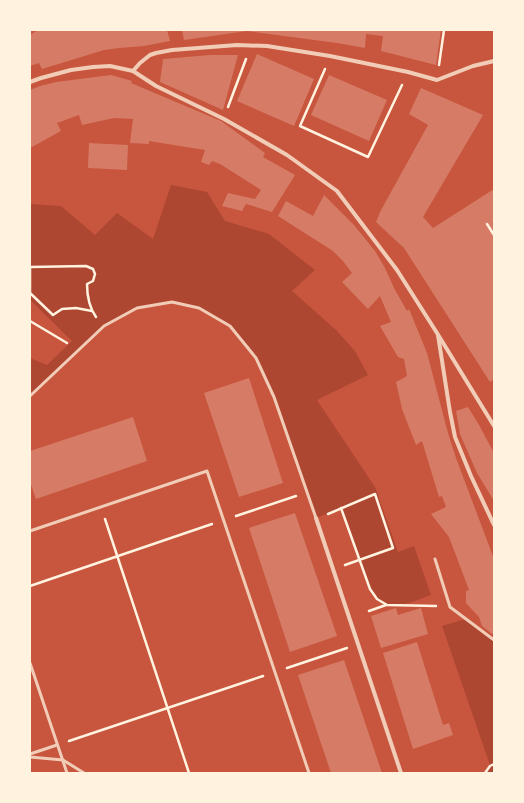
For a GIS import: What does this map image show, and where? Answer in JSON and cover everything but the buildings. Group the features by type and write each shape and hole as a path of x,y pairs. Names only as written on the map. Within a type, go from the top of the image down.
{"street":[{"path":"133,71 150,55 156,53 236,44 267,46 330,56 408,72 437,80 473,66 494,61"},
{"path":"30,82 71,70 93,67 110,66 133,71 156,86 224,119 287,155 337,191 397,270 494,426"},
{"path":"437,333 455,437 494,525"},
{"path":"316,518 401,773"}],"lane":[{"path":"30,396 104,326 137,308 172,302 199,308 230,326 256,358 274,397 316,518"},
{"path":"30,531 207,471 309,773"},
{"path":"435,559 450,607 494,640"},
{"path":"30,663 67,773"},
{"path":"30,755 58,745"},
{"path":"30,755 63,760 84,773"}],"path":[{"path":"437,80 444,30"},
{"path":"330,56 300,126 368,157 408,72"},
{"path":"230,102 240,73"},
{"path":"487,224 494,234"},
{"path":"92,311 76,308 62,309 53,315 30,293 30,267 86,266 93,269 95,274 93,282 87,284 87,297 92,311 104,326"},
{"path":"30,321 79,351"},
{"path":"30,586 308,492"},
{"path":"333,569 359,560 393,548 375,494 341,508 359,560 370,589 377,599 387,605"},
{"path":"101,507 189,773"},
{"path":"369,611 387,605 450,607"},
{"path":"58,745 358,644"},
{"path":"485,773 490,766 494,764"}],"shaded area":[{"path":"171,185 207,192 225,221 269,234 315,270 292,291 336,330 355,351 368,375 317,400 375,487 398,552 414,546 431,595 409,603 397,605 384,603 375,596 370,589 341,508 316,518 274,397 256,358 230,326 199,308 172,302 137,308 104,326 30,396 30,358 47,365 72,341 30,300 30,204 61,206 95,235 117,213 153,239"},
{"path":"466,619 494,640 494,773 485,773 490,765 442,626"}]}
